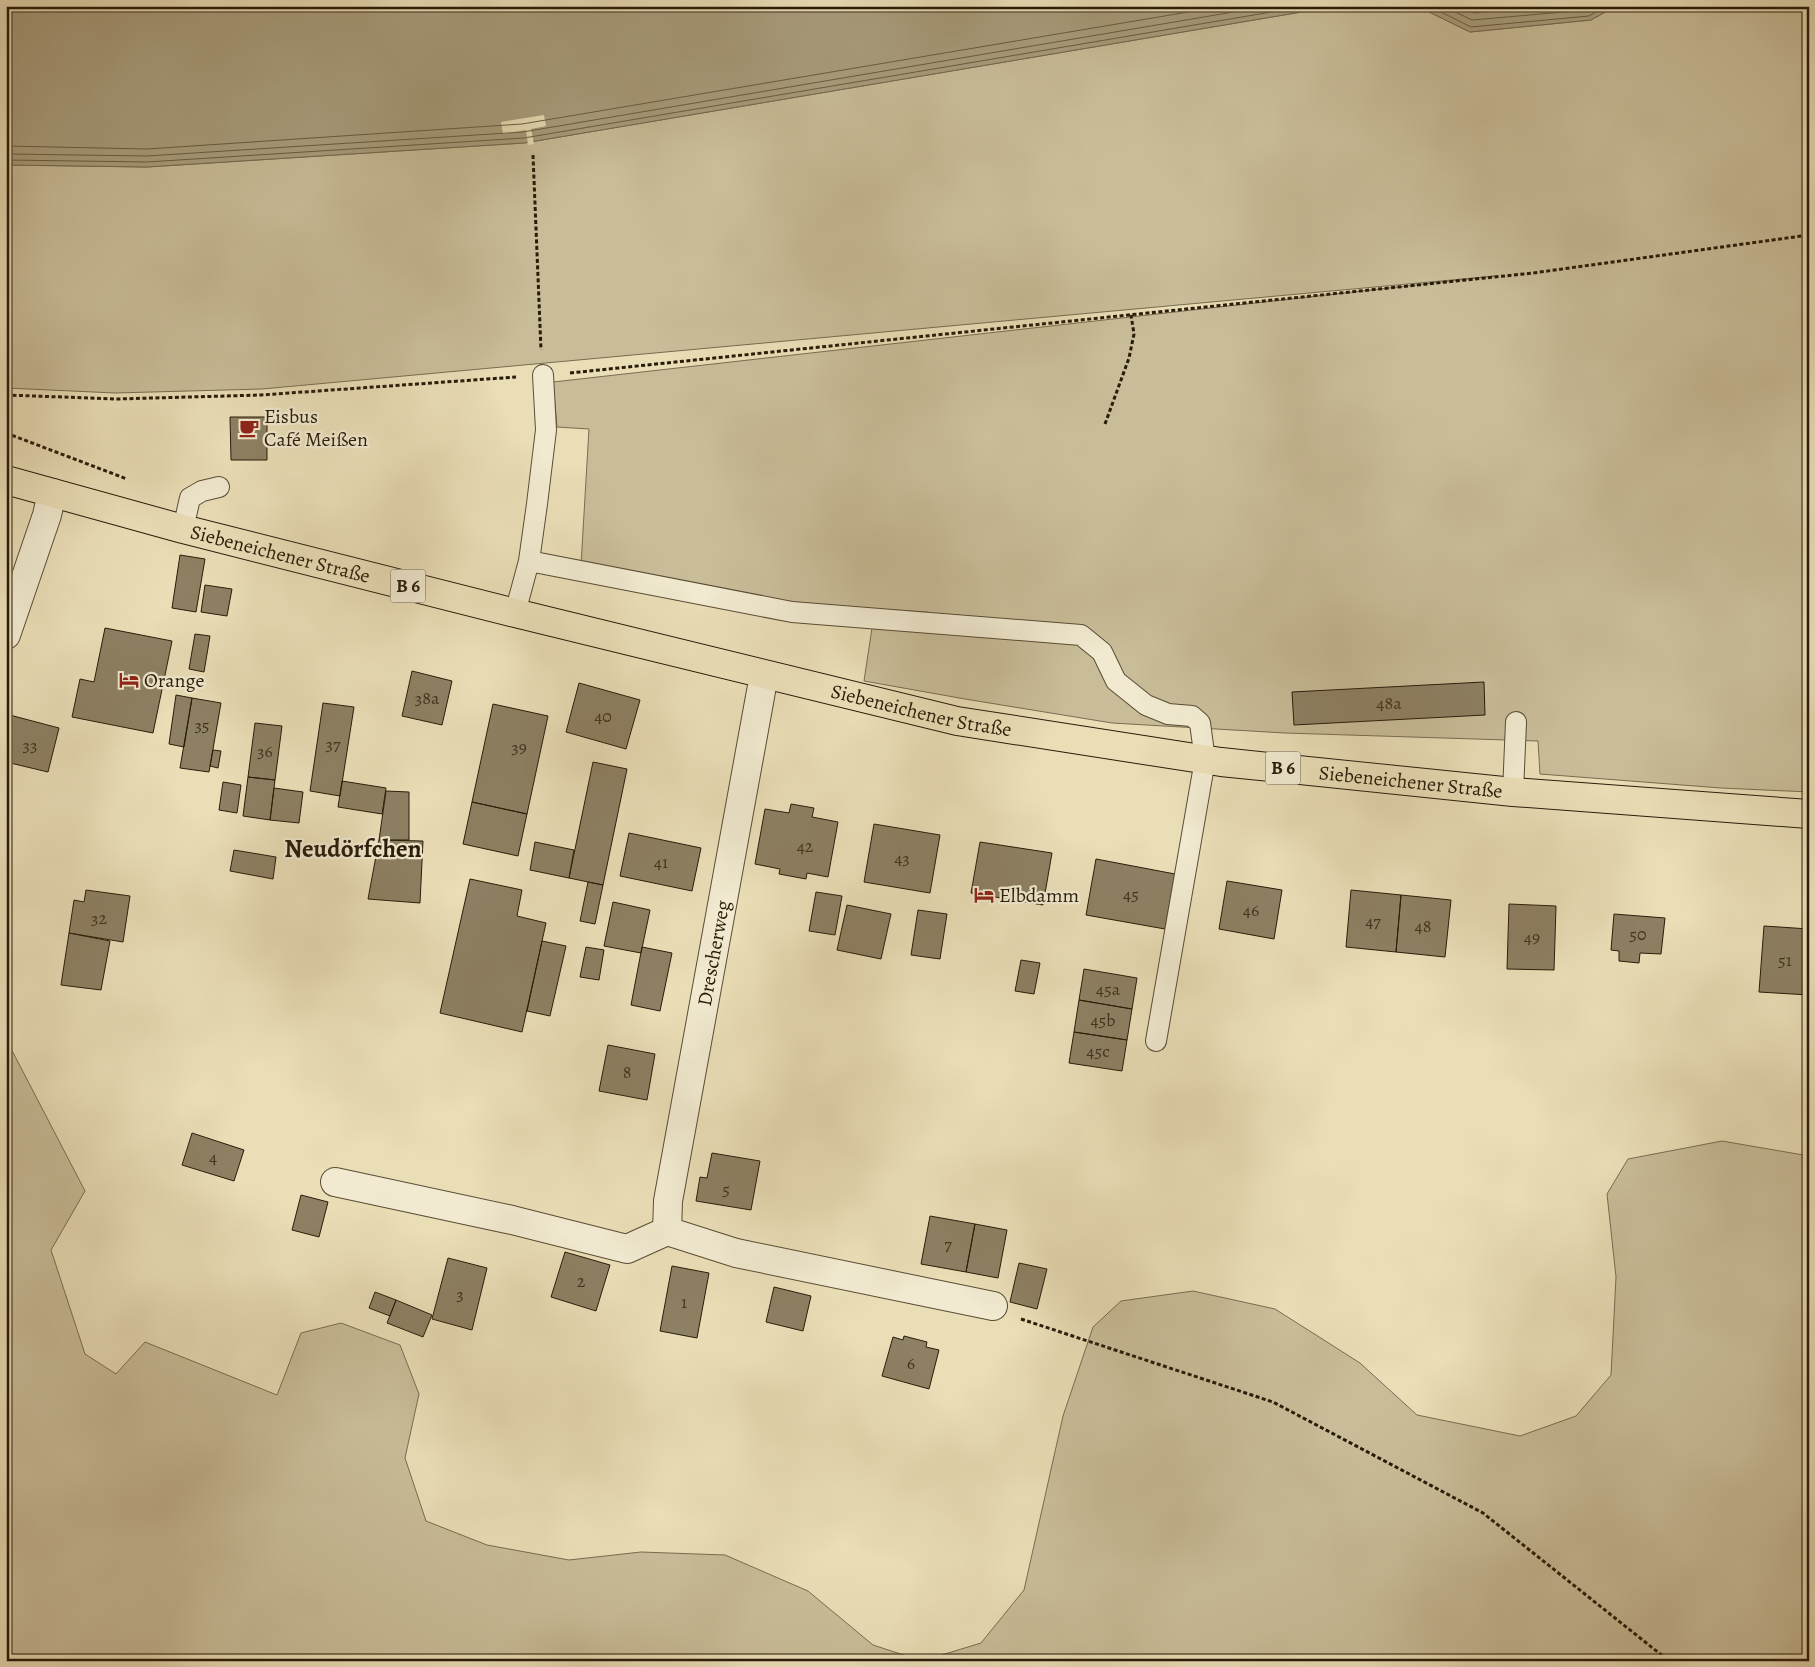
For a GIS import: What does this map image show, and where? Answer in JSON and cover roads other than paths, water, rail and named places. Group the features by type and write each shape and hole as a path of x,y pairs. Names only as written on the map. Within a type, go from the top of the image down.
{"main road":[{"name":"Siebeneichener Straße","path":"6,480 183,528 515,613 957,721 1206,760 1513,792 1809,814"}],"street":[{"path":"6,635 47,516 52,493"},
{"name":"Drescherweg","path":"667,1231 668,1201 764,675"},
{"path":"335,1182 512,1220 627,1249 667,1231 736,1253 993,1306"}],"lane":[{"path":"515,613 529,561 546,430 543,375"},
{"path":"183,528 190,498 202,490 219,488"},
{"path":"529,561 792,612 1081,636 1102,652 1116,681 1146,705 1168,714 1192,716 1200,723 1206,760 1156,1041"},
{"path":"1513,792 1516,722"}],"water":[{"path":"6,6 1337,6 524,143 147,167 6,165"},
{"path":"1417,6 1616,6 1591,20 1470,32"}],"place":[{"name":"Eisbus Café Meißen","path":"249,428"},
{"name":"Orange","path":"129,680"},
{"name":"Elbdamm","path":"984,895"}],"district":[{"name":"Neudörfchen","path":"353,849"}]}
